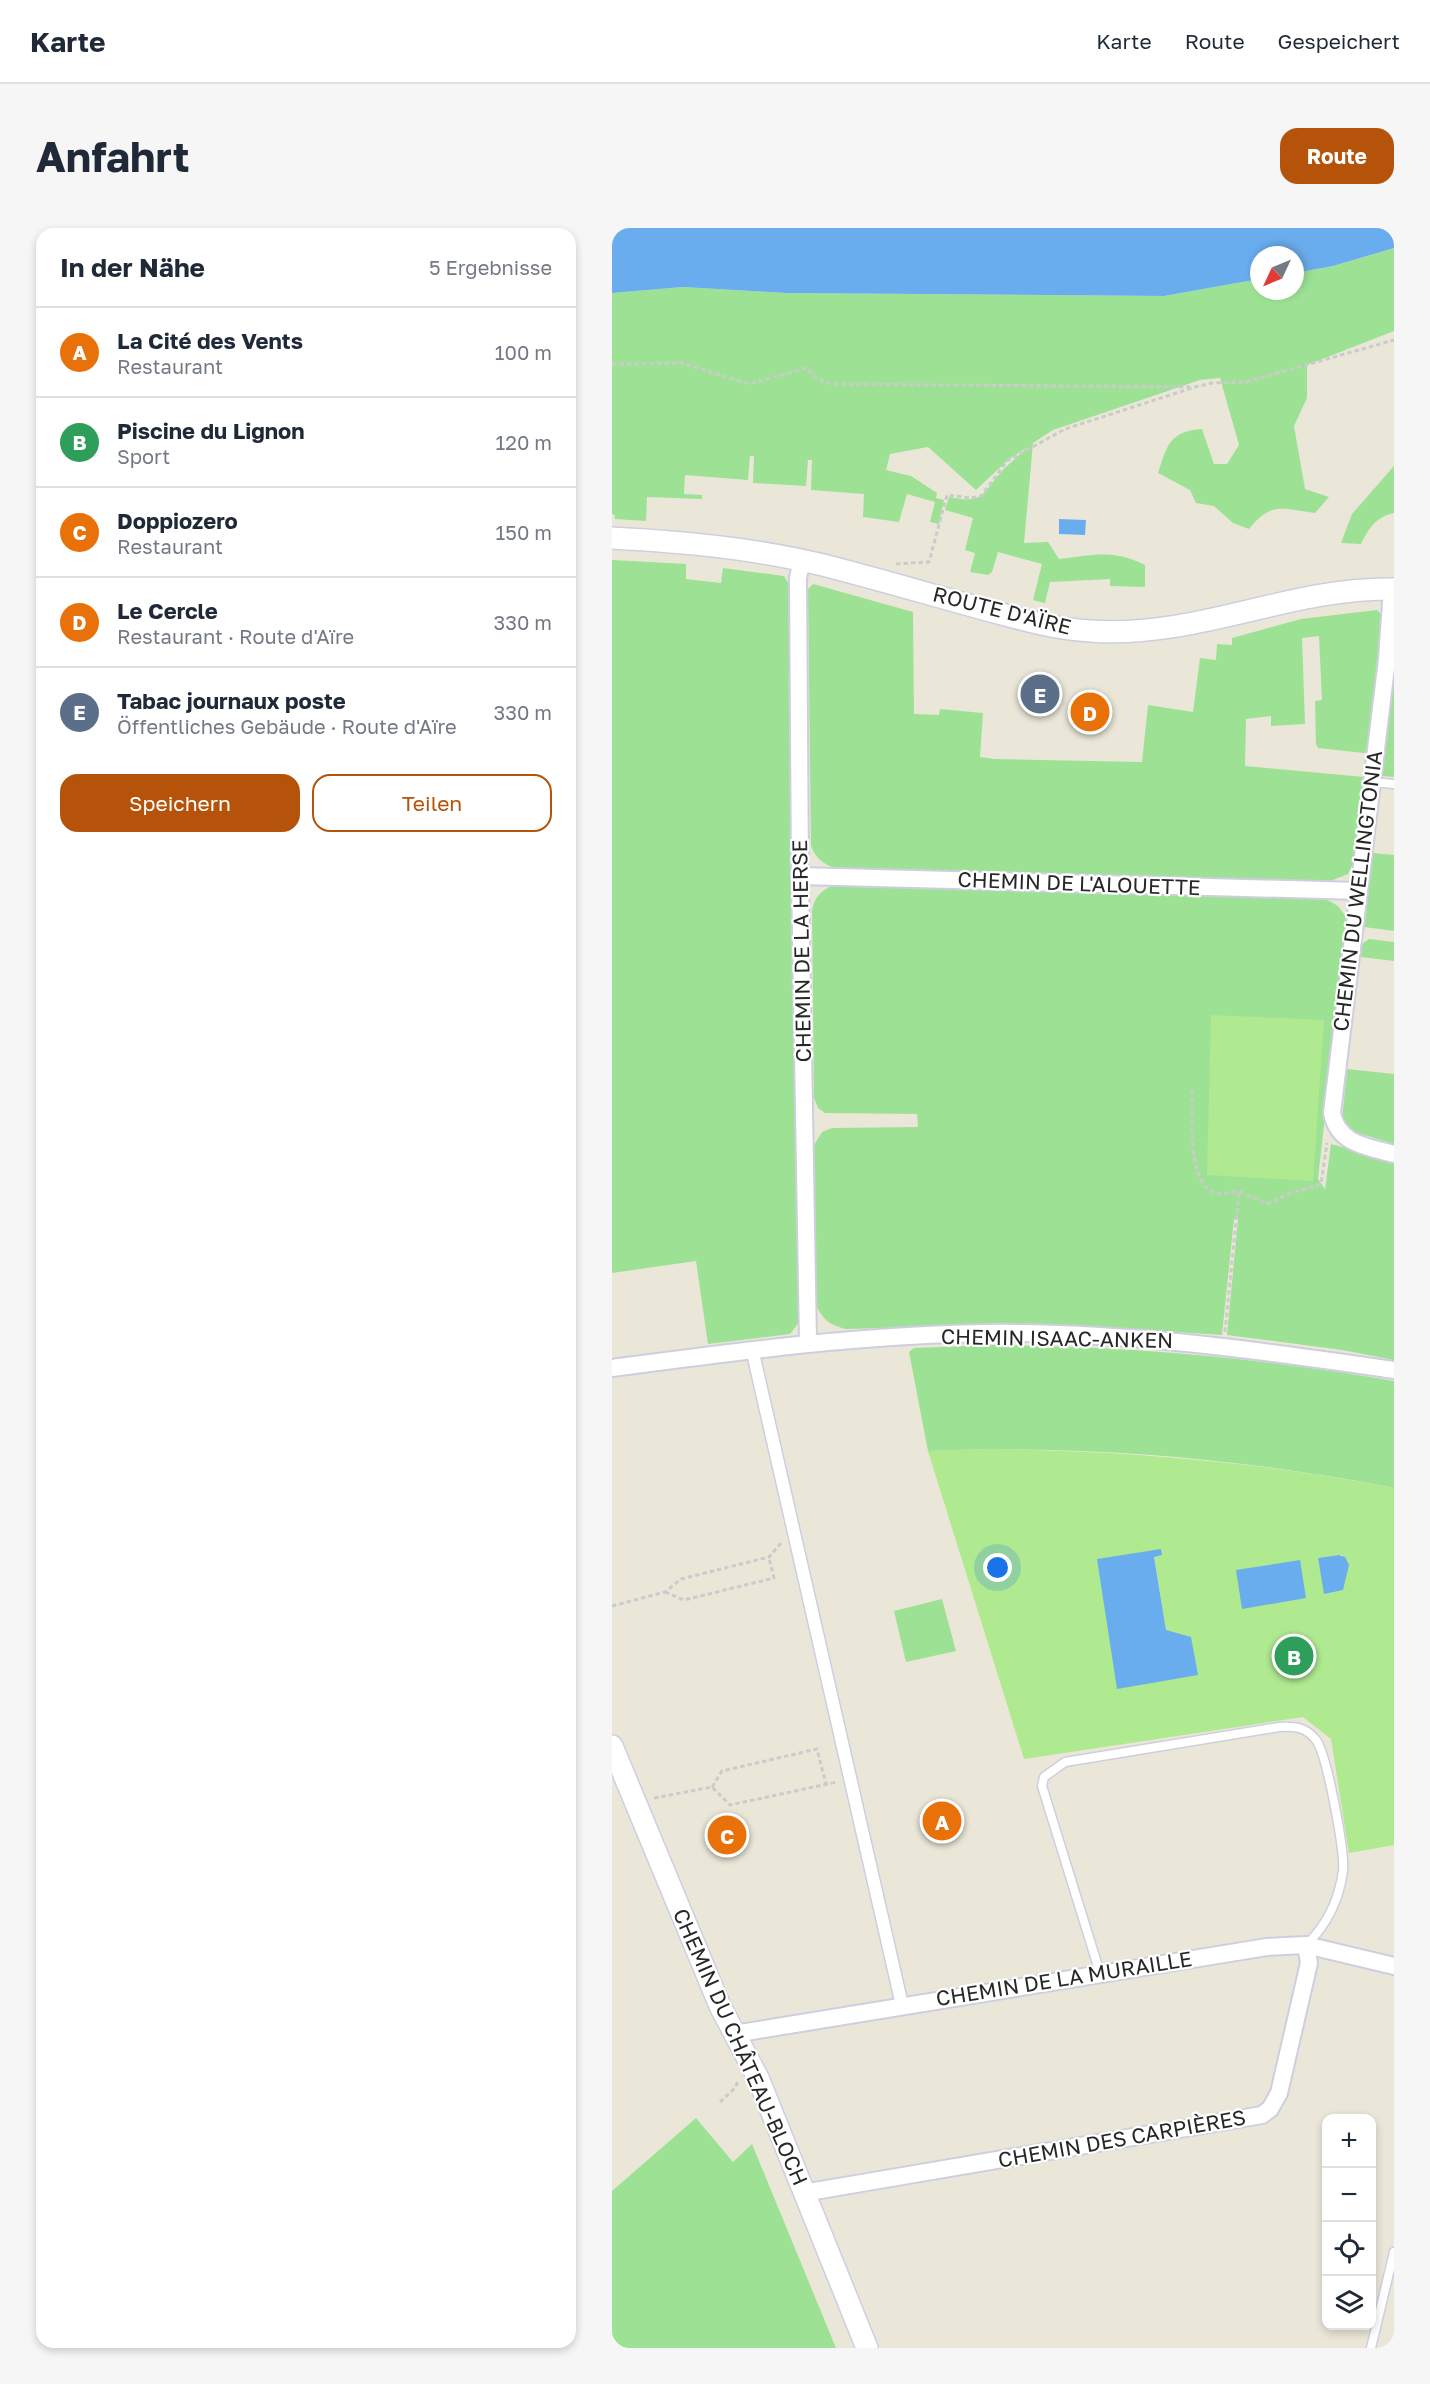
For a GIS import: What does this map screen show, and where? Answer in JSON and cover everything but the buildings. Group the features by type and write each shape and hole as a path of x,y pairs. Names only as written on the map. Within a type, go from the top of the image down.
{"street":[{"name":"ROUTE D'AÏRE","path":"612,538 703,544 802,560 1039,624 1119,633 1167,629 1314,595 1355,590 1393,589"},
{"name":"CHEMIN DE LA HERSE","path":"802,560 798,578 800,876 808,1342"},
{"name":"CHEMIN DU WELLINGTONIA","path":"1338,1130 1332,1113 1370,782 1387,659 1393,589"},
{"name":"CHEMIN DE L'ALOUETTE","path":"800,876 1359,891"},
{"path":"1338,1130 1354,1143 1394,1154"},
{"name":"CHEMIN ISAAC-ANKEN","path":"612,1368 808,1342 983,1333 1191,1341 1394,1370"},
{"path":"752,1350 902,2005"},
{"name":"CHEMIN DU CHÂTEAU-BLOCH","path":"612,1746 734,2034 758,2078 867,2348"},
{"name":"CHEMIN DE LA MURAILLE","path":"734,2034 1267,1947 1306,1945 1394,1966"},
{"name":"CHEMIN DES CARPIÈRES","path":"803,2193 1262,2115 1270,2109 1279,2093 1309,1963 1306,1945"}],"lane":[{"path":"1370,782 1394,784"},
{"path":"1100,1973 1042,1786 1044,1777 1065,1762 1279,1727 1297,1726 1307,1731 1323,1750 1342,1853 1343,1871 1327,1921 1306,1945"},
{"path":"1371,2348 1394,2252"}],"path":[{"path":"886,564 929,562 947,495 971,498 981,496 1007,461 1065,429 1195,387 1212,383 1246,382 1394,340"},
{"path":"612,364 682,363 749,384 806,368 818,379 831,384 1195,387"},
{"path":"1192,1090 1194,1162 1204,1185 1216,1193 1239,1191 1262,1203 1272,1204 1289,1194 1321,1184 1327,1142 1338,1130"},
{"path":"1224,1336 1239,1191"},
{"path":"612,1606 665,1593 681,1579 769,1557 781,1542 796,1538"},
{"path":"665,1593 684,1600 774,1578 769,1557"},
{"path":"654,1798 712,1787 722,1771 817,1749 826,1785"},
{"path":"712,1787 730,1806 850,1779"},
{"path":"720,2102 735,2088 738,2080"}],"green space":[{"path":"1394,248 1394,331 1307,365 1307,398 1294,426 1305,489 1329,497 1315,513 1278,509 1264,514 1249,529 1233,523 1214,506 1196,503 1190,490 1158,473 1171,441 1176,436 1191,430 1202,429 1214,464 1227,464 1239,445 1220,378 1200,380 1053,430 1033,443 1024,543 1048,542 1059,559 1103,554 1134,560 1145,565 1145,587 1110,586 1110,579 1050,582 1045,603 1033,600 1042,564 998,552 992,572 988,575 970,572 975,553 965,550 973,518 945,510 949,497 969,499 981,496 1026,448 1008,460 976,490 928,447 890,454 886,470 911,476 937,493 936,498 944,500 939,524 930,522 935,502 907,494 899,522 863,517 864,494 811,490 812,460 808,460 806,486 753,483 754,456 750,456 748,480 685,475 684,494 702,495 702,499 647,497 646,521 615,519 615,515 612,514 612,293 683,287 786,293 1164,296 1250,281 1250,300 1304,300 1304,271 1333,266"},
{"path":"1394,466 1394,513 1382,517 1374,524 1361,544 1341,543 1352,514"},
{"path":"612,560 686,564 686,579 721,583 723,568 784,576 790,586 800,1321 790,1334 708,1344 696,1261 612,1273"},
{"path":"813,584 913,612 914,714 939,715 940,709 983,713 980,757 994,759 1142,762 1148,705 1193,712 1200,658 1216,660 1217,644 1232,645 1232,638 1301,619 1377,610 1382,615 1368,750 1364,753 1318,748 1316,744 1315,701 1322,700 1319,636 1302,638 1305,724 1271,726 1271,716 1246,719 1245,766 1364,777 1354,862 1348,874 1328,882 852,870 828,865 821,861 811,846 808,589"},
{"path":"1394,653 1394,777 1381,776"},
{"path":"1373,853 1394,855 1394,931 1364,927"},
{"path":"833,885 1326,899 1338,906 1347,918 1318,1179 1325,1189 1331,1144 1394,1161 1394,1360 1342,1350 1227,1335 1238,1219 1234,1219 1222,1335 1047,1324 846,1329 828,1321 821,1315 816,1305 814,1145 822,1132 832,1128 918,1127 917,1114 825,1113 818,1108 814,1098 812,911 818,895"},
{"path":"1369,939 1394,942 1394,961 1361,957 1362,944"},
{"path":"1211,1015 1324,1020 1313,1181 1207,1175"},
{"path":"1347,1069 1394,1074 1394,1144 1348,1130 1342,1120"},
{"path":"993,1345 1094,1348 1194,1355 1294,1366 1394,1381 1394,1488 1278,1469 1162,1456 1045,1450 928,1451 909,1352 914,1348"},
{"path":"994,1449 1145,1455 1294,1471 1394,1488 1394,1845 1349,1853 1331,1739 1303,1717 1024,1759 928,1451","holes":["1343,1555 1325,1594 1318,1558","1154,1556 1166,1630 1097,1559"]},
{"path":"942,1599 956,1651 906,1662 894,1611"},
{"path":"696,2118 733,2162 752,2144 836,2348 612,2348 612,2191"}],"water":[{"path":"612,228 1394,228 1394,248 1333,266 1304,271 1304,246 1250,246 1250,281 1164,296 786,293 683,287 612,293"},
{"path":"1059,519 1086,520 1085,535 1059,534"},
{"path":"1161,1549 1162,1555 1154,1557 1166,1630 1191,1637 1198,1675 1117,1689 1097,1559"},
{"path":"1339,1555 1345,1557 1349,1565 1343,1590 1324,1594 1318,1558"},
{"path":"1300,1560 1306,1598 1242,1609 1236,1570"}],"place":[{"name":"Tabac journaux poste","path":"1040,694"},
{"name":"Le Cercle","path":"1090,712"},
{"name":"Piscine du Lignon","path":"1294,1656"},
{"name":"La Cité des Vents","path":"942,1821"},
{"name":"Doppiozero","path":"727,1835"}]}
